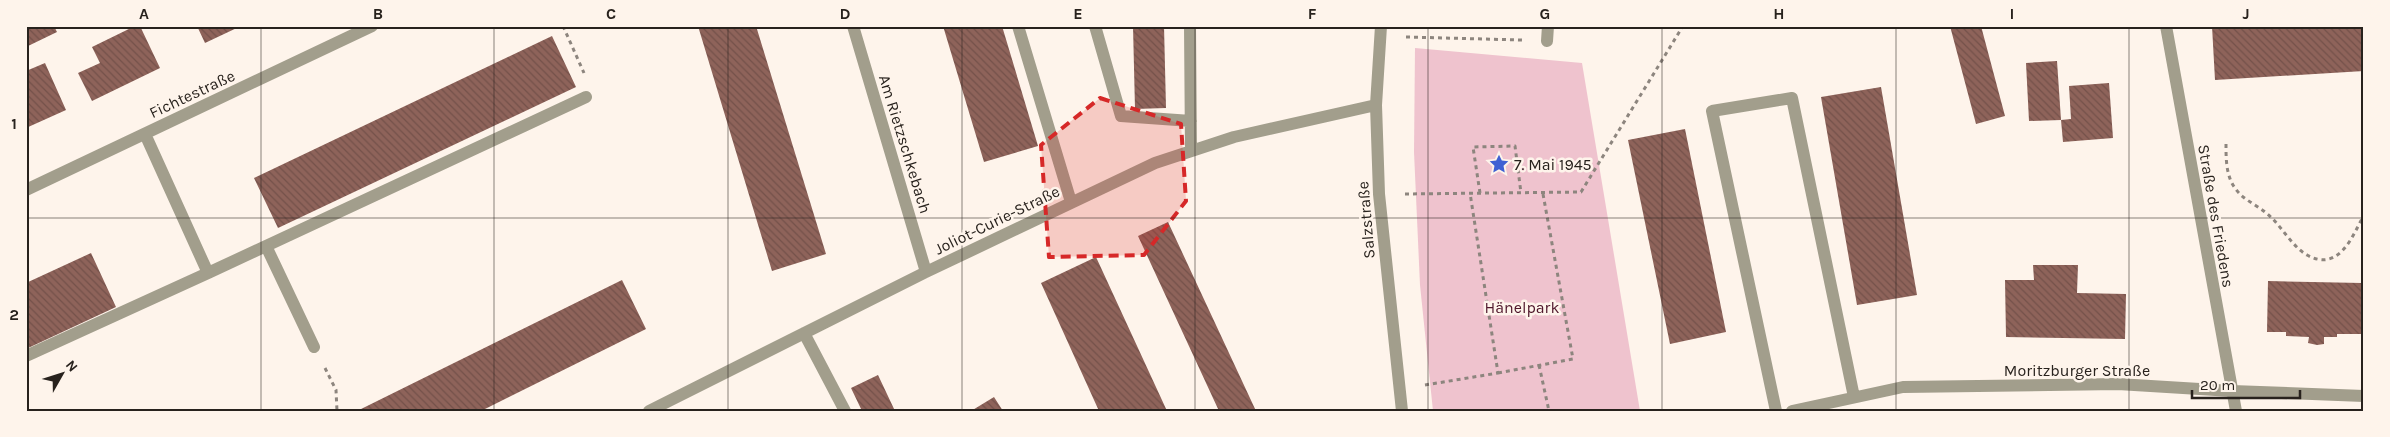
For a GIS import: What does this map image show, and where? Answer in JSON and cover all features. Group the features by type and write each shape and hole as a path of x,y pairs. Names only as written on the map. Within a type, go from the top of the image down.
{"street":[{"name":"Fichtestraße","path":"26,190 372,26"},
{"name":"Am Rietzschkebach","path":"853,26 926,272"},
{"path":"1018,26 1071,202"},
{"path":"1095,26 1121,116 1191,121"},
{"path":"1190,26 1191,151"},
{"path":"1547,41 1548,26"},
{"name":"Straße des Friedens","path":"2166,26 2236,411"},
{"name":"Salzstraße","path":"1380,32 1376,105 1379,194 1402,411"},
{"path":"26,356 586,97"},
{"path":"1776,411 1712,112 1792,98 1854,397"},
{"name":"Joliot-Curie-Straße","path":"649,411 926,272 1155,163 1234,137 1376,105"},
{"path":"145,134 208,273"},
{"path":"266,246 314,347"},
{"path":"804,333 844,411"},
{"name":"Moritzburger Straße","path":"1792,411 1839,406 1854,397 1903,387 2118,384 2364,396"}],"path":[{"path":"563,26 588,81 586,97"},
{"path":"1379,194 1543,194 1581,192 1683,26"},
{"path":"1380,32 1547,41"},
{"path":"2226,144 2226,159 2234,188 2242,197 2266,213 2301,251 2309,256 2320,260 2330,258 2338,253 2349,242 2364,214"},
{"path":"1480,193 1473,147 1515,146 1520,193"},
{"path":"1470,193 1498,373"},
{"path":"1399,389 1573,359 1543,194"},
{"path":"314,347 336,390 337,411"},
{"path":"1540,365 1549,411"}],"highlighted area":[{"path":"1100,98 1181,124 1186,201 1144,255 1049,257 1041,145"}],"green space":[{"name":"Hänelpark","path":"1415,48 1582,63 1640,411 1433,411 1420,285 1414,152"}],"building":[{"path":"26,26 54,26 57,32 26,47"},
{"path":"135,26 140,26 160,68 92,101 78,73 100,63 92,47"},
{"path":"197,26 241,26 205,43"},
{"path":"698,26 756,26 826,254 772,271"},
{"path":"943,26 1002,26 1038,146 984,162"},
{"path":"1133,26 1164,26 1166,108 1135,109"},
{"path":"1505,26 1532,26 1532,29 1505,28"},
{"path":"1950,26 1981,26 2005,116 1976,124"},
{"path":"2212,26 2364,26 2364,71 2215,80"},
{"path":"552,36 576,87 278,228 254,178"},
{"path":"2057,61 2061,120 2029,121 2026,63"},
{"path":"45,63 66,110 26,128 26,71"},
{"path":"2109,83 2113,138 2063,142 2061,120 2071,119 2069,86"},
{"path":"1881,87 1917,295 1857,305 1821,97"},
{"path":"1685,129 1726,332 1670,344 1628,140"},
{"path":"1168,222 1256,411 1219,411 1138,236"},
{"path":"91,253 116,307 26,349 26,283"},
{"path":"1096,257 1167,411 1099,411 1041,283"},
{"path":"2033,265 2078,265 2077,293 2126,294 2125,339 2006,337 2005,280 2034,280"},
{"path":"622,280 646,329 481,411 357,411"},
{"path":"2268,281 2362,283 2361,334 2337,334 2337,337 2324,337 2324,344 2317,345 2308,343 2309,337 2286,336 2286,332 2267,332"},
{"path":"878,375 895,411 862,411 851,388"},
{"path":"994,397 1003,411 971,411"}],"place":[{"name":"7. Mai 1945","path":"1499,164"}]}
